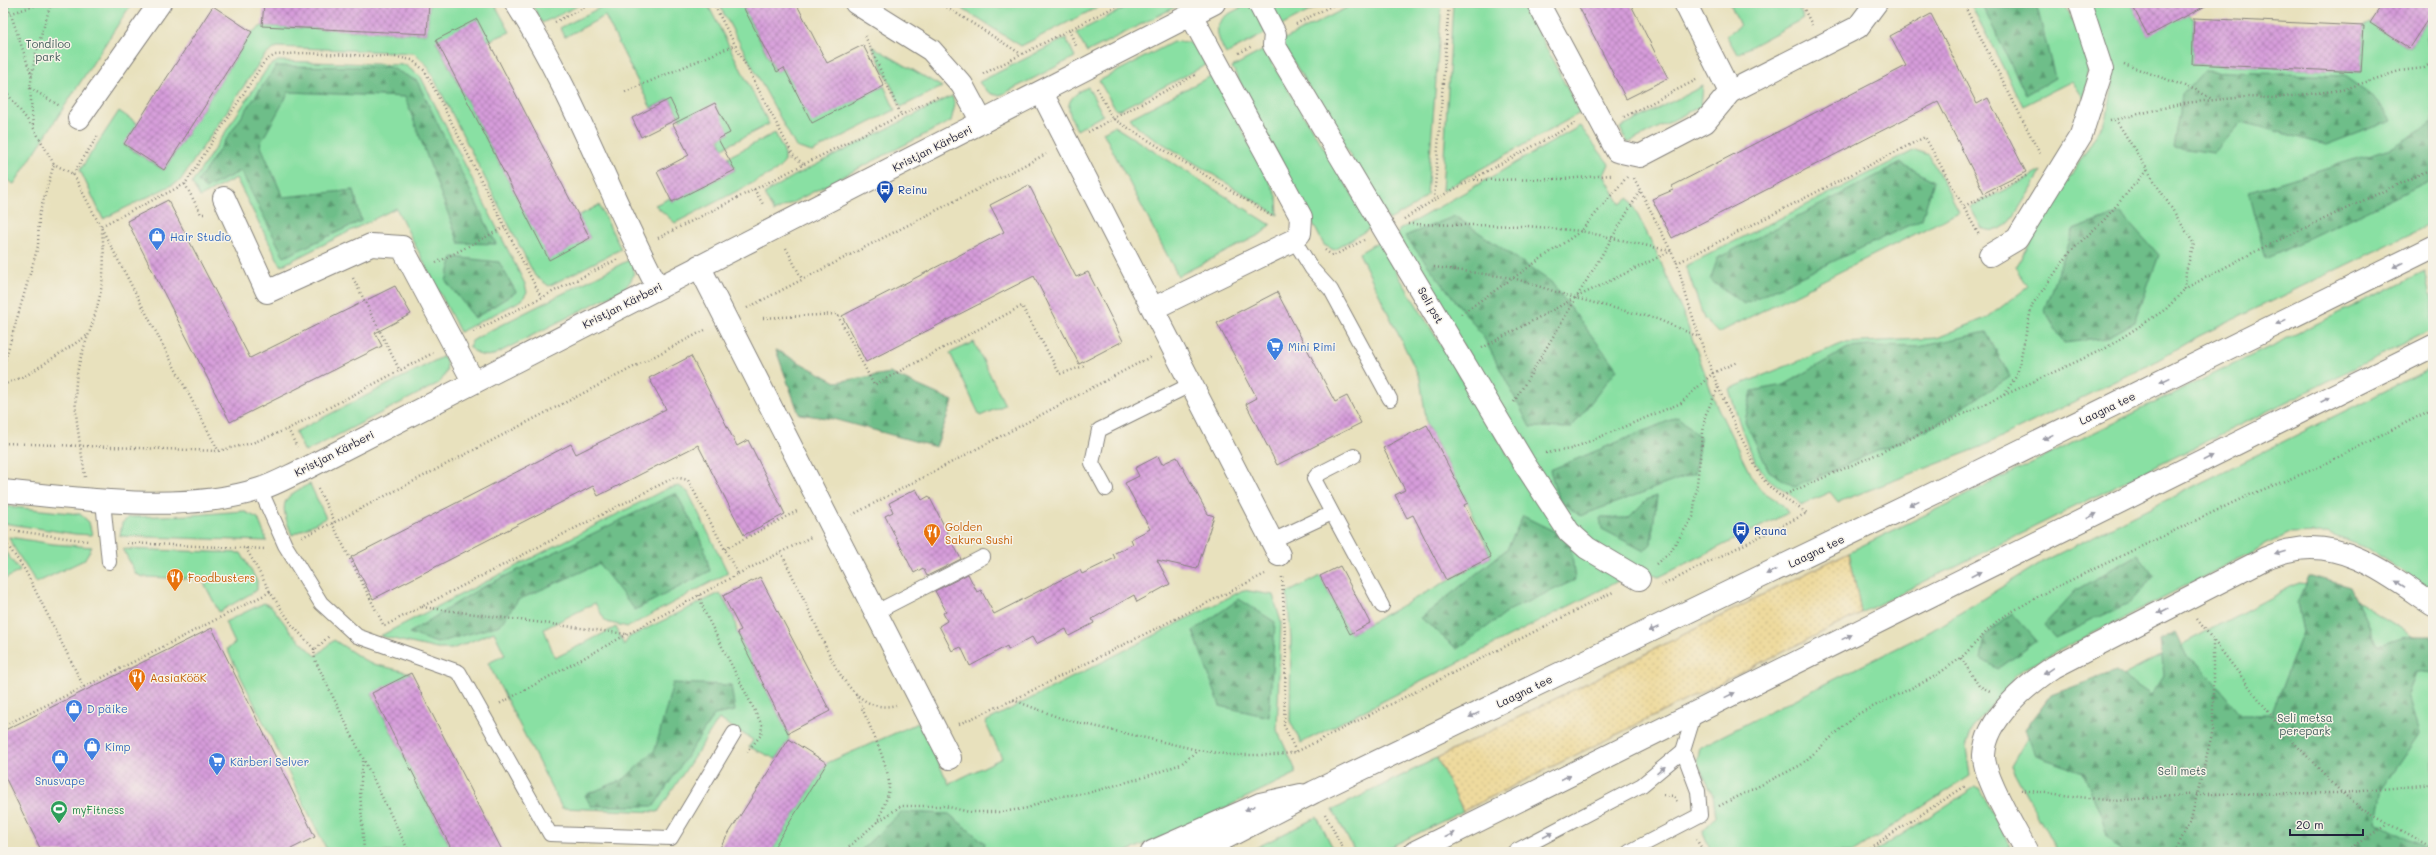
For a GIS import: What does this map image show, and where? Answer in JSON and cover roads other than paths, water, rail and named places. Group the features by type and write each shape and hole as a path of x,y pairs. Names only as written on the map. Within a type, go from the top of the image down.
{"street":[{"path":"79,118 160,3"},
{"path":"516,3 535,32 582,122 638,249 657,286"},
{"name":"Kristjan Kärberi","path":"3,491 97,501 203,500 260,489 307,468 657,286 1042,93 1214,3"},
{"name":"Seli pst","path":"1259,3 1275,34 1274,45 1390,227 1406,263 1520,458 1569,532 1587,548 1639,578"},
{"path":"1538,3 1617,151 1640,156 1705,122 1730,92 1858,27 1876,3"},
{"path":"1685,3 1730,92"},
{"path":"1990,255 2018,239 2069,154 2084,125 2102,70 2080,3"},
{"path":"858,4 931,50 962,85 982,122"},
{"path":"1154,308 1297,236 1301,217 1191,15"},
{"path":"1042,93 1173,345 1277,554"},
{"path":"224,198 267,292 371,245 402,247 474,381"},
{"name":"Laagna tee","path":"1198,852 1314,792 1935,493 2433,247"},
{"path":"698,266 950,758"},
{"path":"1415,852 2433,346"},
{"path":"2028,852 1991,780 1984,756 1987,738 1998,719 2030,685 2054,667 2266,558 2292,550 2318,548 2350,554 2433,605"},
{"path":"1152,852 1260,804 1314,792"}],"lane":[{"path":"1297,236 1312,269 1331,290 1390,399"},
{"path":"1106,489 1092,463 1099,430 1192,384"},
{"path":"1354,456 1317,475 1314,479 1382,606"},
{"path":"260,489 285,545 320,603 357,636 459,672 550,834 671,838 734,733"},
{"path":"97,501 109,562"},
{"path":"1277,554 1332,513"},
{"path":"876,612 983,557"},
{"path":"1514,852 1642,785 1683,751 1696,712"},
{"path":"1629,852 1688,823 1700,815 1698,791 1683,751"}],"place":[{"name":"Reinu","path":"885,204"},
{"name":"Hair Studio","path":"157,251"},
{"name":"Mini Rimi","path":"1275,361"},
{"name":"Rauna","path":"1741,545"},
{"name":"Golden Sakura Sushi","path":"932,547"},
{"name":"Foodbusters","path":"175,592"},
{"name":"AasiaKööK","path":"137,692"},
{"name":"D päike","path":"74,723"},
{"name":"Kimp","path":"92,761"},
{"name":"Snusvape","path":"60,773"},
{"name":"Kärberi Selver","path":"217,776"},
{"name":"myFitness","path":"59,824"}],"park label":[{"name":"Tondiloo park","path":"48,49"},
{"name":"Seli metsa perepark","path":"2305,723"},
{"name":"Seli mets","path":"2182,770"}]}
